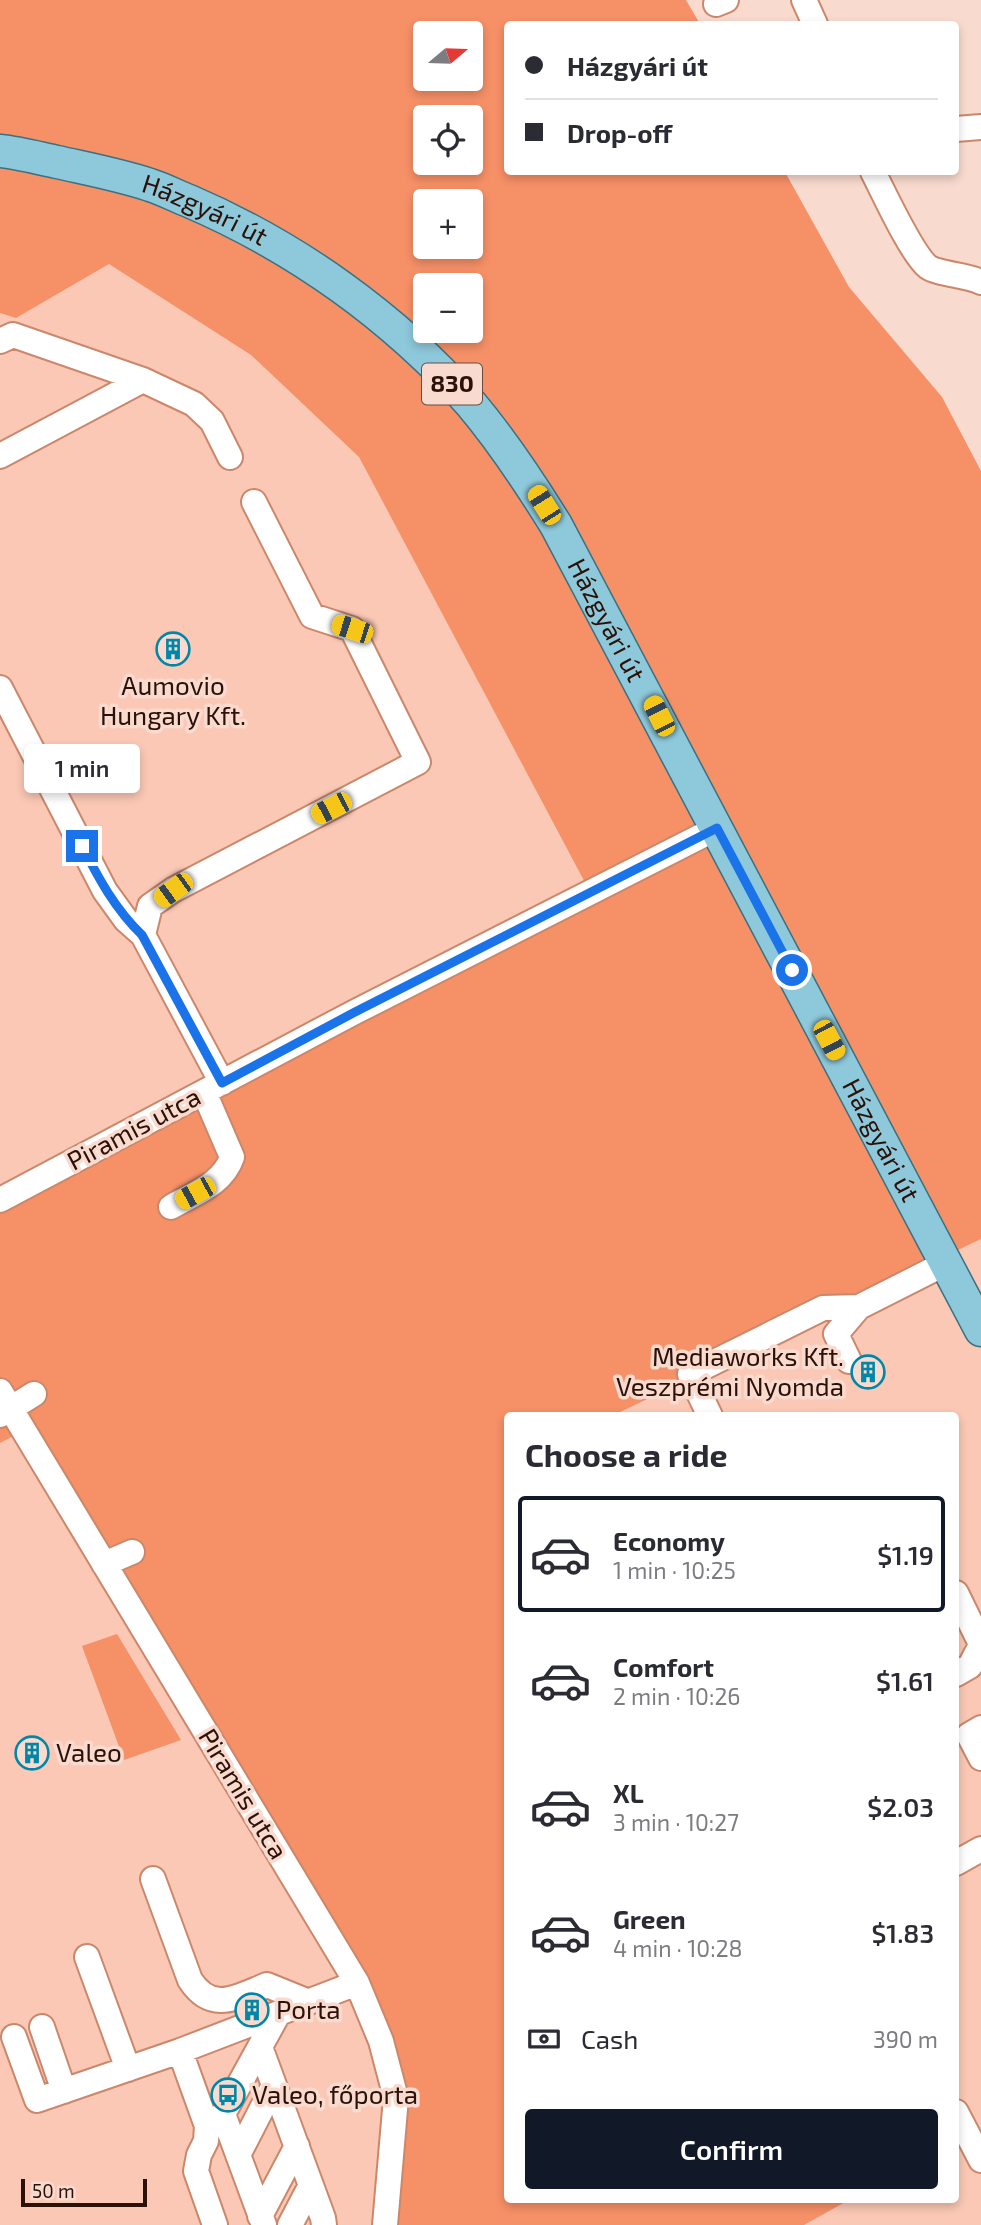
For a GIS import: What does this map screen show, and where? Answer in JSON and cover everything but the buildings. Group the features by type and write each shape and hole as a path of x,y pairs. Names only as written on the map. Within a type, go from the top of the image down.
{"main road":[{"name":"Házgyári út","path":"0,151 151,185 216,213 273,243 381,317 423,354 471,405 518,464 550,515 624,649 981,1330"}],"street":[{"path":"959,129 981,127"},
{"path":"875,175 917,254 930,268 969,276 981,282"},
{"path":"0,341 13,335 143,380 194,404 212,421 230,457"},
{"path":"0,456 143,380"},
{"path":"142,935 150,906 173,890 418,762 352,629 312,616 254,502"},
{"path":"0,688 105,891 126,920 142,935 213,1087 232,1157 228,1169 219,1180 171,1207"},
{"name":"Piramis utca","path":"0,1200 355,1012 717,828"},
{"path":"849,1361 836,1334 859,1307 946,1263"},
{"path":"708,1412 690,1374 823,1308 859,1307"},
{"path":"4,1405 34,1394"},
{"name":"Piramis utca","path":"4,1405 104,1564 357,1983 382,2041 396,2098 385,2225"},
{"path":"104,1564 132,1552"},
{"path":"959,1599 981,1644 970,1666 959,1672"},
{"path":"981,1728 969,1735 981,1758"},
{"path":"959,1861 981,1849"},
{"path":"153,1879 190,1980 198,1992 206,1998 225,2001 267,1985 309,2001"},
{"path":"87,1957 128,2069"},
{"path":"14,2037 37,2100 180,2051 357,1983"},
{"path":"278,2014 294,2144 290,2225"},
{"path":"42,2027 64,2091"},
{"path":"180,2051 207,2126 206,2141 199,2155 196,2171 215,2225"},
{"path":"252,2189 223,2114 294,2144"},
{"path":"959,2117 979,2150"},
{"path":"252,2189 294,2144"},
{"path":"252,2189 294,2144"},
{"path":"252,2189 294,2144"}],"shaded area":[{"path":"0,0 686,0 698,21 504,21 504,175 787,175 849,287 942,397 981,471 981,1239 620,1412 504,1412 504,2203 844,2203 804,2225 388,2225 384,2040 25,1430 0,1443 0,1202 589,890 359,457 251,355 109,264 16,318 0,313"},
{"path":"109,264 251,355 359,457 590,890 0,1202 0,313 16,318"},
{"path":"981,1239 981,2225 804,2225 844,2203 959,2203 959,1412 620,1412"},
{"path":"26,1430 384,2040 388,2225 0,2225 0,1443"},
{"path":"117,1634 181,1740 124,1760 82,1646"}],"place":[{"name":"Aumovio Hungary Kft.","path":"173,649"},
{"name":"Mediaworks Kft. Veszprémi Nyomda","path":"868,1372"},
{"name":"Valeo","path":"32,1753"},
{"name":"Porta","path":"252,2010"},
{"name":"Valeo, főporta","path":"228,2095"}],"route":[{"path":"82,846 105,891 126,920 142,935 222,1083 355,1012 717,828 792,970"}]}
